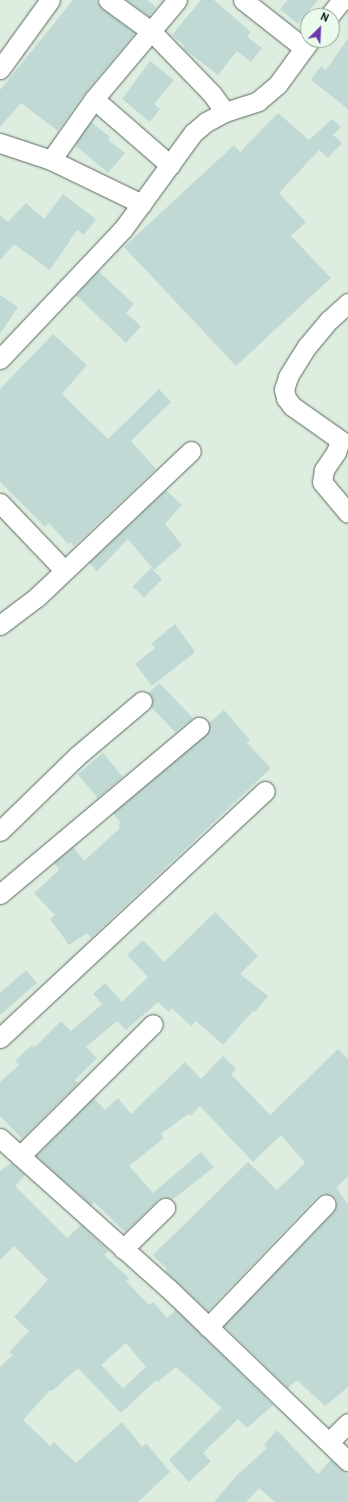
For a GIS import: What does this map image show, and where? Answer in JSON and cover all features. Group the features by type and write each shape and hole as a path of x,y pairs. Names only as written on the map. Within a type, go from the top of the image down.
{"street":[{"path":"0,69 50,0"},
{"path":"108,0 152,32 212,94 225,112"},
{"path":"51,160 94,99 152,32 177,0"},
{"path":"243,0 300,39"},
{"path":"336,8 342,0"},
{"path":"0,360 123,229 193,133 206,122 225,112 258,101 278,84 304,48"},
{"path":"94,99 170,165"},
{"path":"0,143 51,160 142,204"},
{"path":"346,508 322,482 324,470 340,440 292,406 286,398 284,389 288,377 307,346 329,320 348,303"},
{"path":"0,625 37,596 191,451"},
{"path":"0,503 64,570"},
{"path":"0,831 77,756 142,701"},
{"path":"0,894 199,727"},
{"path":"0,1038 266,792"},
{"path":"20,1156 153,1024"},
{"path":"0,1138 208,1327 348,1461"},
{"path":"208,1327 326,1204"},
{"path":"123,1249 165,1208"},
{"path":"329,1442 348,1423"}],"building":[{"path":"73,0 96,0 102,9 135,33 86,92 58,131 21,103 0,127 0,90"},
{"path":"127,0 147,0 156,7 149,16"},
{"path":"201,0 214,0 251,32 247,37 262,48 251,62 237,51 218,75 183,48 185,46 172,35"},
{"path":"288,0 318,0 311,8 300,8 300,22 298,24 280,9"},
{"path":"348,38 348,109 311,80 321,66 326,70"},
{"path":"150,61 174,80 154,104 160,109 150,122 122,99"},
{"path":"278,113 309,140 332,119 341,127 333,135 342,143 328,158 319,150 279,193 306,222 291,236 331,278 236,366 124,247 234,145 240,152"},
{"path":"91,122 110,137 108,140 125,153 108,173 75,145"},
{"path":"63,194 96,219 84,235 77,230 50,270 14,244 0,260 0,215 8,222 26,203 44,219"},
{"path":"98,271 134,304 126,313 141,326 126,343 76,295"},
{"path":"0,295 18,307 0,334"},
{"path":"53,334 87,365 62,394 108,439 159,389 171,402 131,441 156,469 74,546 70,542 68,544 49,523 45,527 0,482 0,389"},
{"path":"166,490 182,505 165,524 182,545 154,570 128,539 97,571 89,563"},
{"path":"151,568 162,579 144,598 133,586"},
{"path":"175,624 195,652 152,686 135,664 155,648 151,644"},
{"path":"159,683 193,718 175,732 151,707 153,699 149,693"},
{"path":"224,710 250,740 247,743 271,768 91,938 87,933 69,945 50,919 55,915 34,893 59,870 54,863 73,847 84,861 120,828 118,825 121,823 113,813 206,735 209,730 209,723"},
{"path":"103,753 123,777 98,798 78,774"},
{"path":"215,912 258,956 240,974 268,996 255,1012 253,1011 223,1045 196,1021 191,1026 172,1008 169,1012 158,1002 126,1030 117,1021 86,1047 97,1058 75,1080 78,1083 22,1139 0,1116 0,1082 19,1065 15,1061 32,1045 35,1047 61,1021 71,1031 102,1004 93,994 105,983 122,1002 148,977 127,955 143,940 164,962"},
{"path":"26,970 37,983 0,1015 0,993"},
{"path":"338,1049 348,1059 348,1176 336,1188 348,1204 348,1387 325,1406 297,1380 288,1388 224,1326 334,1212 337,1201 333,1196 323,1193 318,1196 208,1311 165,1271 167,1269 153,1255 248,1162 277,1190 305,1163 281,1135 253,1162 200,1106 190,1116 188,1114 161,1134 164,1138 129,1166 153,1193 201,1152 214,1167 172,1200 163,1197 158,1200 125,1232 94,1202 91,1205 36,1156 94,1098 105,1110 118,1098 131,1114 185,1062 201,1079 223,1056 236,1069 231,1074 270,1115"},
{"path":"11,1163 25,1175 15,1186 67,1238 81,1225 109,1251 104,1255 129,1278 126,1281 149,1305 153,1302 167,1318 176,1310 273,1405 247,1428 238,1419 203,1453 211,1461 189,1482 169,1460 222,1408 176,1367 158,1382 156,1380 121,1413 78,1368 52,1391 50,1390 23,1420 50,1446 54,1442 76,1463 122,1422 142,1447 146,1443 170,1472 138,1502 0,1502 0,1367 13,1355 9,1352 29,1331 14,1317 48,1280 14,1246 0,1260 0,1171","holes":["126,1343 146,1367 123,1388 101,1365"]},
{"path":"277,1430 318,1474 331,1460 348,1475 348,1502 275,1502 259,1488 246,1502 214,1502 237,1475 267,1448 264,1445"}]}
